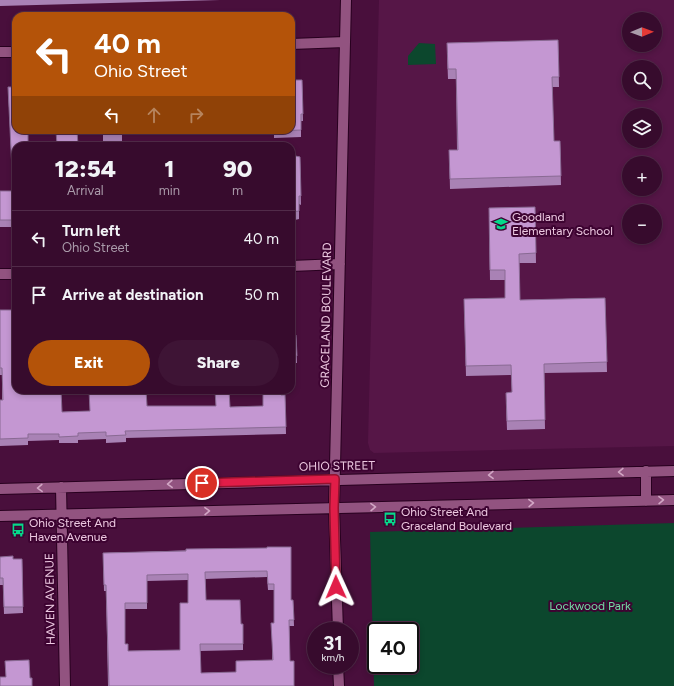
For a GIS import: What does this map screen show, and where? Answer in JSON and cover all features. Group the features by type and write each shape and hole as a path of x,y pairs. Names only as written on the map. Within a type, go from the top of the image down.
{"street":[{"name":"GRACELAND BOULEVARD","path":"338,622 334,508 346,0"},
{"path":"295,44 345,42"},
{"path":"0,52 12,52"},
{"path":"295,266 340,264"},
{"path":"0,274 12,274"},
{"name":"OHIO STREET","path":"0,489 674,470"},
{"path":"646,471 646,501"},
{"name":"HAVEN AVENUE","path":"61,487 65,686"},
{"path":"0,516 674,500"},
{"path":"338,674 339,686"}],"shaded area":[{"name":"Goodland Elementary School","path":"379,0 674,0 674,446 374,453 370,450 368,443"}],"green space":[{"path":"419,43 435,44 436,64 408,65 408,56"},
{"name":"Lockwood Park","path":"674,523 674,686 374,686 374,674 419,674 419,622 372,622 370,532"}],"building":[{"path":"558,40 559,77 552,77 554,141 560,141 561,176 450,179 449,150 458,150 456,69 448,69 447,43"},
{"path":"295,80 302,80 303,114 301,114 301,130 295,130"},
{"path":"8,87 12,87 12,134 28,134 28,142 12,142 12,170"},
{"path":"56,134 77,134 78,142 57,142"},
{"path":"295,156 300,157 301,196 299,196 299,211 295,212"},
{"path":"0,191 12,191 12,220 0,220"},
{"path":"535,207 536,253 519,254 520,300 605,298 607,362 544,364 545,420 507,421 506,393 512,392 511,365 466,366 464,299 505,298 505,270 490,270 489,208"},
{"path":"0,310 12,310 12,394 61,394 62,412 90,411 89,394 146,394 147,406 216,406 215,394 229,394 230,407 263,406 263,394 281,394 285,395 286,427 125,431 126,435 106,436 106,432 78,433 78,436 59,437 59,434 28,434 28,438 0,439 0,400 3,400 2,368 0,368"},
{"path":"295,335 296,335 297,356 295,356"},
{"path":"291,547 291,600 293,600 294,620 289,620 290,661 294,661 294,686 109,686 106,585 104,585 103,553 186,551 186,549","holes":["267,571 268,584 274,584 274,623 271,623 273,660 236,661 236,672 201,673 200,644 243,644 243,624 241,624 240,600 206,600 205,572","188,574 188,603 180,603 180,650 128,651 128,644 125,644 125,603 147,603 147,575"]},
{"path":"13,556 13,559 22,559 23,607 4,607 3,578 0,578 0,557"},
{"path":"29,660 32,686 0,686 0,677 6,677 5,661"}],"place":[{"name":"Goodland Elementary School","path":"501,224"},
{"name":"Ohio Street And Graceland Boulevard","path":"390,519"},
{"name":"Ohio Street And Haven Avenue","path":"18,530"}],"route":[{"path":"202,483 335,479 334,508 336,587"}]}
